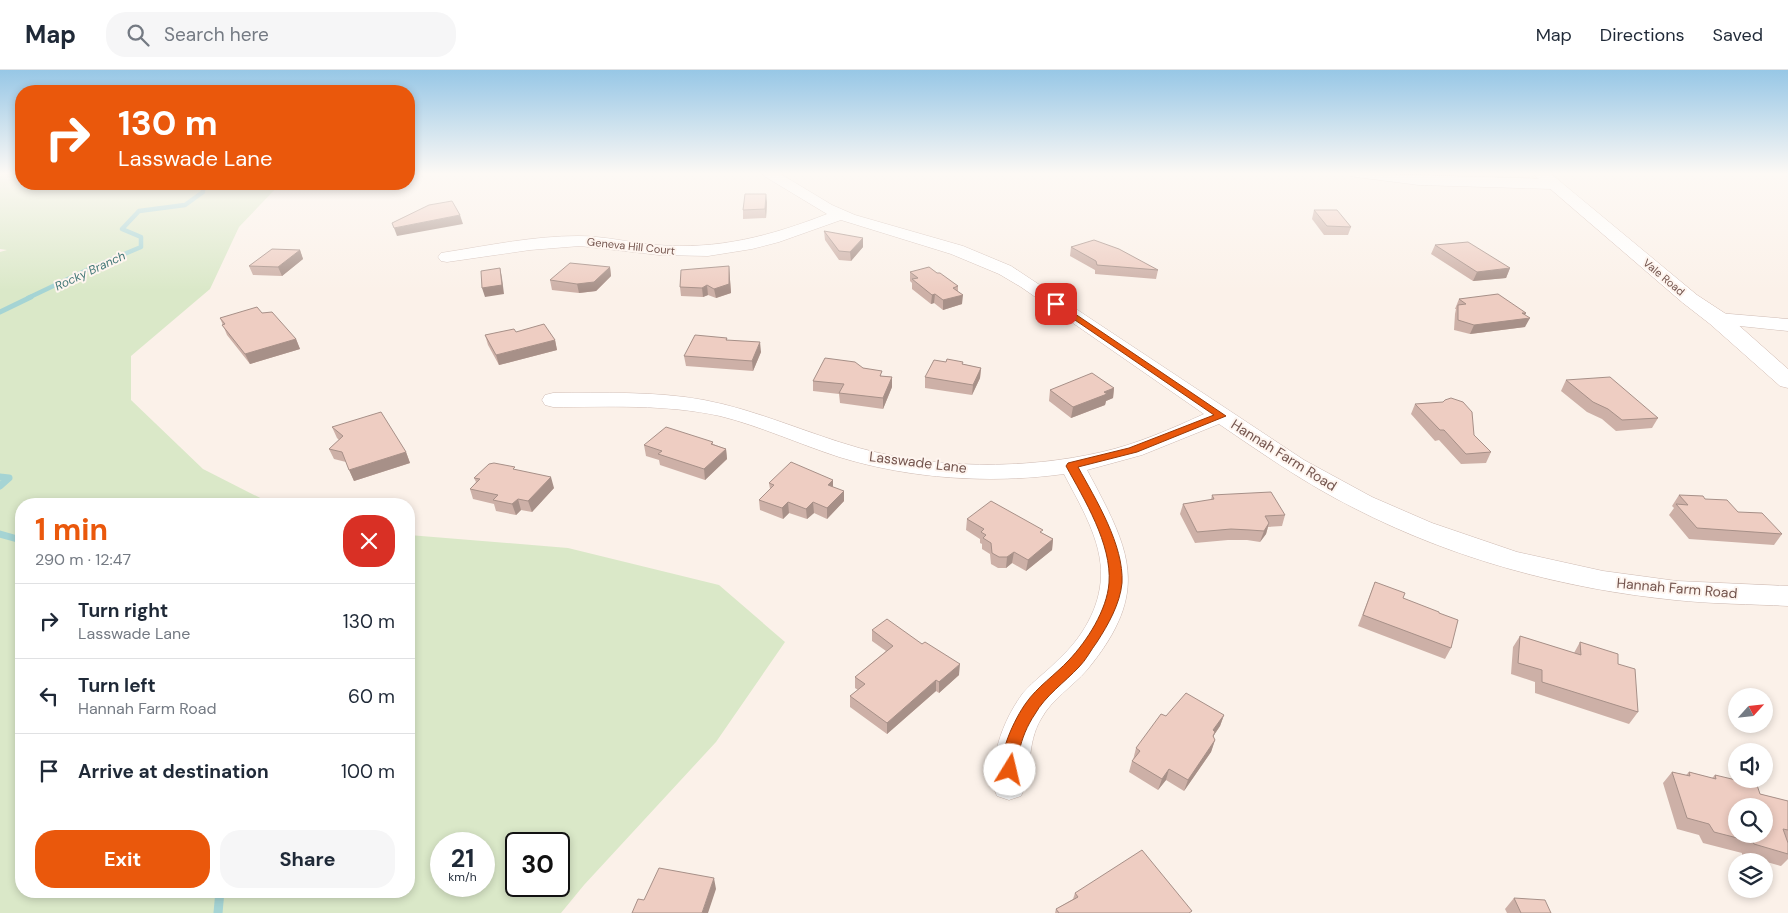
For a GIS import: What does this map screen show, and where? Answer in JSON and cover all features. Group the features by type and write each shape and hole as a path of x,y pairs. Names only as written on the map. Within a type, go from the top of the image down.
{"main road":[{"name":"Vale Road","path":"1586,212 1690,299 1718,319 1788,381"}],"street":[{"name":"Hannah Farm Road","path":"836,212 869,226 957,250 1004,270 1027,283 1221,416 1307,472 1349,496 1437,535 1495,555 1545,568 1624,584 1699,592 1788,596"},
{"name":"Geneva Hill Court","path":"447,257 540,244 581,241 661,250 714,251 735,249 772,240 840,215"},
{"path":"1718,319 1788,325"},
{"name":"Lasswade Lane","path":"553,400 610,400 700,406 730,412 770,424 837,449 897,463 940,468 992,470 1033,470 1072,466 1133,450 1221,416"},
{"path":"1009,785 1010,754 1018,730 1031,707 1075,662 1097,631 1111,604 1115,583 1114,562 1108,540 1072,466"}],"green space":[{"path":"0,212 253,212 239,227 210,289 131,356 131,400 203,469 260,498 15,498 15,898 415,898 415,535 568,548 719,585 785,642 716,742 584,885 561,913 0,913 0,252 7,250 0,249"}],"building":[{"path":"414,212 458,212 460,215 394,228 392,223"},
{"path":"1316,212 1339,212 1351,227 1327,226"},
{"path":"824,231 863,238 850,252 839,251"},
{"path":"1094,240 1119,249 1158,270 1097,265 1096,261 1071,247"},
{"path":"1468,242 1510,268 1477,272 1435,245"},
{"path":"272,249 300,250 278,267 249,266"},
{"path":"570,263 610,267 594,282 577,284 550,280"},
{"path":"729,266 729,284 714,289 707,285 702,288 680,287 681,270"},
{"path":"929,267 958,286 953,288 963,295 943,300 935,294 932,295 912,279 918,278 910,272"},
{"path":"500,268 502,285 482,288 481,271"},
{"path":"1498,294 1526,313 1522,313 1530,318 1474,325 1458,320 1458,305 1466,304 1459,299"},
{"path":"257,307 262,313 272,312 296,339 245,354 222,325 225,324 220,318"},
{"path":"544,324 555,340 496,355 485,335 514,329 516,332"},
{"path":"695,335 727,338 726,340 760,342 752,361 684,356"},
{"path":"825,358 855,362 863,368 882,371 880,376 892,377 883,398 839,393 844,384 813,381"},
{"path":"947,359 981,368 973,385 925,377 934,360 946,362"},
{"path":"1092,373 1114,388 1104,392 1107,394 1073,407 1050,390"},
{"path":"1610,377 1658,418 1622,420 1608,409 1593,402 1566,380"},
{"path":"1451,398 1463,402 1472,412 1474,435 1491,452 1466,454 1444,430 1440,430 1415,404 1443,402"},
{"path":"381,412 406,452 349,470 342,452 329,449 343,436 332,427"},
{"path":"666,427 713,442 711,444 726,449 704,469 658,454 662,451 644,445"},
{"path":"791,462 833,480 828,485 844,491 827,508 813,502 806,509 788,502 782,508 759,500 774,485 769,483"},
{"path":"494,463 551,477 528,501 518,499 512,504 493,500 498,495 470,489 480,479 474,478 489,464"},
{"path":"1271,492 1285,515 1265,516 1269,523 1264,531 1231,529 1197,532 1183,504 1214,499 1212,495"},
{"path":"1679,495 1727,500 1738,512 1762,513 1782,534 1697,528 1676,504 1688,505"},
{"path":"991,501 1043,530 1040,532 1053,539 1028,560 1014,552 1007,557 999,557 992,553 991,543 983,538 986,535 981,532 984,529 967,519"},
{"path":"1375,582 1405,593 1403,598 1458,620 1451,648 1363,615"},
{"path":"887,619 922,644 925,642 960,664 939,682 936,680 887,723 850,696 865,684 855,677 893,646 872,630"},
{"path":"1520,636 1581,655 1580,642 1618,654 1618,664 1635,669 1638,712 1542,682 1542,670 1518,663"},
{"path":"1186,693 1224,715 1213,730 1215,732 1213,736 1215,740 1188,780 1169,769 1162,779 1132,761 1140,751 1136,748 1161,714 1166,716"},
{"path":"1672,772 1690,776 1689,772 1716,779 1715,775 1728,778 1728,788 1758,788 1760,794 1788,801 1788,830 1783,829 1788,843 1788,854 1754,843 1773,843 1773,798 1728,798 1728,836 1714,832 1709,824 1687,818"},
{"path":"1142,850 1192,911 1189,913 1059,913 1056,909 1078,897 1075,893"},
{"path":"659,868 714,878 702,913 632,913 638,899 644,900"},
{"path":"1514,898 1545,900 1551,913 1521,913"}],"waterway":[{"name":"Rocky Branch","path":"28,298 141,247 141,237 122,229 138,212"},
{"name":"Rocky Branch","path":"0,312 31,297"},
{"name":"Rocky Branch","path":"0,477 9,478 0,486"},
{"name":"Rocky Branch","path":"0,534 15,538"},
{"name":"Rocky Branch","path":"218,913 219,898"}],"route":[{"path":"1010,770 1010,754 1018,730 1031,707 1075,662 1097,631 1111,604 1115,583 1114,562 1108,540 1072,466 1133,450 1184,432 1221,416 1056,304"}]}
